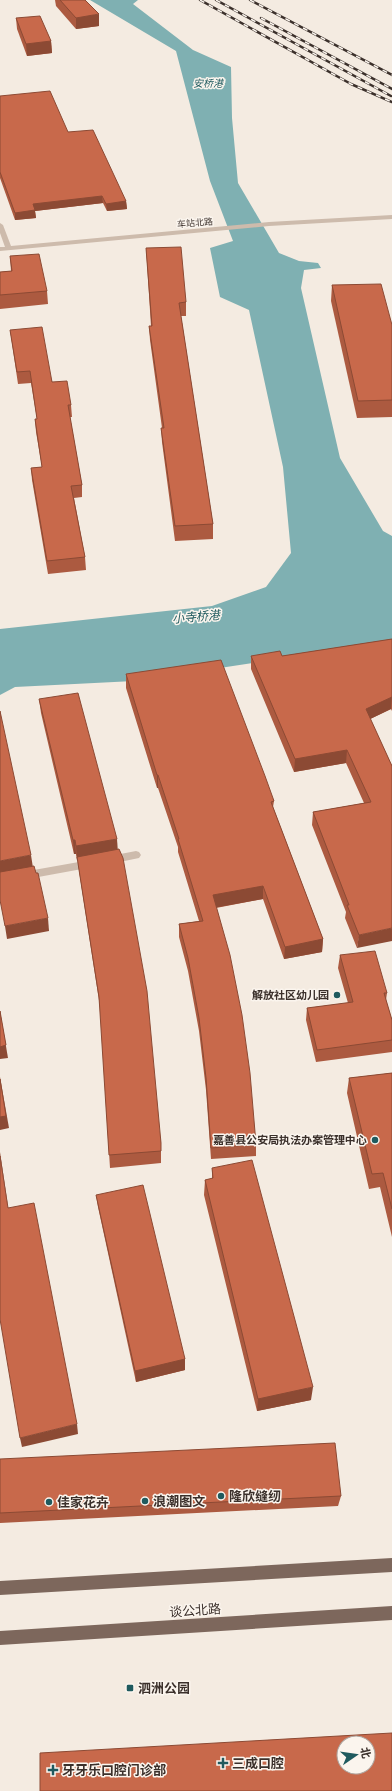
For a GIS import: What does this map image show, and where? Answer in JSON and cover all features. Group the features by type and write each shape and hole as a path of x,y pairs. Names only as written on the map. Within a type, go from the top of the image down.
{"main road":[{"path":"0,1588 392,1565"},
{"name":"谈公北路","path":"0,1638 392,1613"}],"street":[{"name":"车站北路","path":"0,249 269,224 392,217"},
{"path":"0,225 9,248"},
{"path":"0,880 136,855"}],"water":[{"path":"90,0 138,0 133,4 193,50 231,67 232,118 238,183 279,253 299,261 318,263 321,268 304,270 301,288 340,458 383,531 392,536 392,642 134,681 15,687 0,695 0,629 212,606 266,587 291,553 283,467 249,310 220,297 210,248 233,241 210,181 176,51"}],"building":[{"path":"60,0 85,0 99,14 76,18"},
{"path":"40,16 51,41 26,44 16,18"},
{"path":"50,91 68,132 93,130 126,201 106,204 102,196 33,204 35,210 15,213 0,172 0,96"},
{"path":"181,247 186,302 179,303 213,524 175,526 161,428 164,428 149,326 152,326 146,248"},
{"path":"39,254 47,291 0,295 0,272 12,271 10,256"},
{"path":"381,284 392,325 392,400 358,401 332,285"},
{"path":"42,327 52,382 67,381 71,405 68,405 82,485 71,486 85,557 47,561 31,468 42,467 30,371 17,372 10,330"},
{"path":"392,639 392,697 366,709 392,766 392,928 359,935 313,812 371,802 347,750 295,759 251,656 280,651 282,656"},
{"path":"221,660 274,801 271,802 323,939 285,947 263,886 213,895 230,955 242,1015 250,1073 256,1144 211,1148 206,1078 199,1018 188,958 179,924 203,921 179,839 157,775 126,674"},
{"path":"78,693 117,839 76,846 75,840 73,840 39,699"},
{"path":"0,711 31,855 0,861"},
{"path":"119,849 123,858 147,991 161,1151 109,1155 99,997 77,857"},
{"path":"34,866 36,873 38,873 48,918 5,926 0,900 0,872"},
{"path":"375,951 387,993 384,993 392,1020 392,1040 317,1050 307,1008 353,1002 340,955"},
{"path":"0,1011 6,1045 0,1047"},
{"name":"嘉善县公安局执法办案管理中心","path":"392,1073 392,1209 383,1173 372,1174 349,1078"},
{"path":"0,1079 6,1116 0,1117"},
{"path":"0,1156 8,1208 34,1203 77,1424 20,1438 0,1319"},
{"path":"252,1160 313,1387 258,1399 205,1180 213,1178 212,1168"},
{"path":"143,1185 185,1359 135,1371 96,1195"},
{"path":"335,1443 341,1496 0,1513 0,1459"},
{"path":"392,1733 392,1791 40,1791 40,1753 336,1736 336,1775 376,1775 376,1735 357,1735"}],"railway":[{"path":"200,0 351,84 392,102"},
{"path":"216,0 391,96"},
{"path":"250,0 392,75"},
{"path":"261,18 392,89"}],"place":[{"name":"解放社区幼儿园","path":"337,995"},
{"name":"嘉善县公安局执法办案管理中心","path":"375,1140"},
{"name":"隆欣缝纫","path":"221,1496"},
{"name":"浪潮图文","path":"145,1501"},
{"name":"佳家花卉","path":"49,1502"},
{"name":"泗洲公园","path":"130,1688"},
{"name":"三成口腔","path":"223,1763"},
{"name":"牙牙乐口腔门诊部","path":"53,1770"}],"water label":[{"name":"安桥港","path":"208,83"},
{"name":"小寺桥港","path":"196,617"}]}
